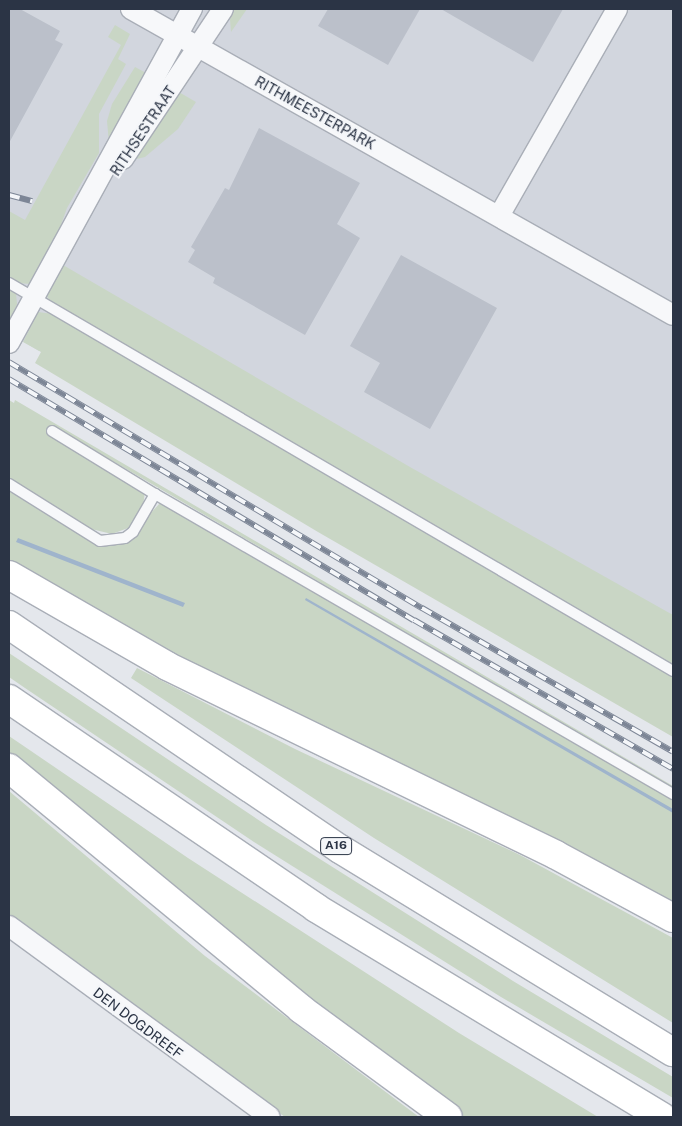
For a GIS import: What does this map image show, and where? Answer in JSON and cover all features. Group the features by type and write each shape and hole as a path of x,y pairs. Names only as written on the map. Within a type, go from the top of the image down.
{"highway":[{"path":"9,575 167,666 556,856 673,918"},
{"name":"A16","path":"9,625 340,849 673,1052"},
{"path":"9,699 316,908 662,1117"},
{"path":"9,768 294,1003 448,1117"}],"street":[{"name":"RITHMEESTERPARK","path":"131,9 673,315"},
{"name":"RITHSESTRAAT","path":"9,343 192,9"},
{"name":"RITHSESTRAAT","path":"60,252 200,47 223,9"},
{"path":"499,216 617,9"},
{"name":"DEN DOGDREEF","path":"9,926 270,1117"}],"lane":[{"path":"9,283 673,672"},
{"path":"52,431 156,494 673,794"},
{"path":"9,484 100,540 125,538 133,532 156,494"}],"shaded area":[{"path":"9,9 673,9 673,666 68,311 39,351 9,333"}],"green space":[{"path":"234,9 247,9 231,32 230,19"},
{"path":"115,25 130,34 118,59 126,64 99,114 99,153 67,208 58,233 31,284 16,283 9,279 9,211 25,220 121,45 108,37"},
{"path":"135,67 148,74 109,143 107,121 112,104"},
{"path":"177,91 196,102 178,129 145,157 132,160"},
{"path":"63,265 410,467 673,615 673,667 52,304 46,295"},
{"path":"9,288 16,293 17,304 9,324"},
{"path":"38,312 53,314 673,676 673,737 318,532 35,363 41,352 23,342"},
{"path":"9,400 14,403 15,400 673,786 673,789 51,425 47,433 145,491 143,507 128,528 112,534 87,528 9,478"},
{"path":"9,488 109,544 146,518 161,502 673,799 673,906 224,684 9,564"},
{"path":"9,653 266,825 513,981 673,1077 673,1098 501,997 254,842 9,677"},
{"path":"137,668 295,749 520,855 673,938 673,1023 374,838 131,678"},
{"path":"9,736 188,858 459,1033 598,1117 461,1117 429,1095 9,760"},
{"path":"9,791 205,956 419,1117 285,1117 9,916"}],"water":[{"path":"18,538 185,603 183,607 16,542"},
{"path":"306,598 673,809 673,813 305,600"}],"building":[{"path":"9,9 20,9 60,31 55,40 63,44 9,143"},
{"path":"328,9 420,9 388,65 318,26"},
{"path":"441,9 563,9 533,62"},
{"path":"259,128 360,183 337,224 360,238 305,335 213,283 215,278 188,262 195,250 191,247 225,188 229,190"},
{"path":"401,255 497,308 430,429 364,392 380,363 350,346"}],"railway":[{"path":"9,195 32,201"},
{"path":"9,362 422,608 673,752"},
{"path":"9,379 414,620 673,769"}]}
